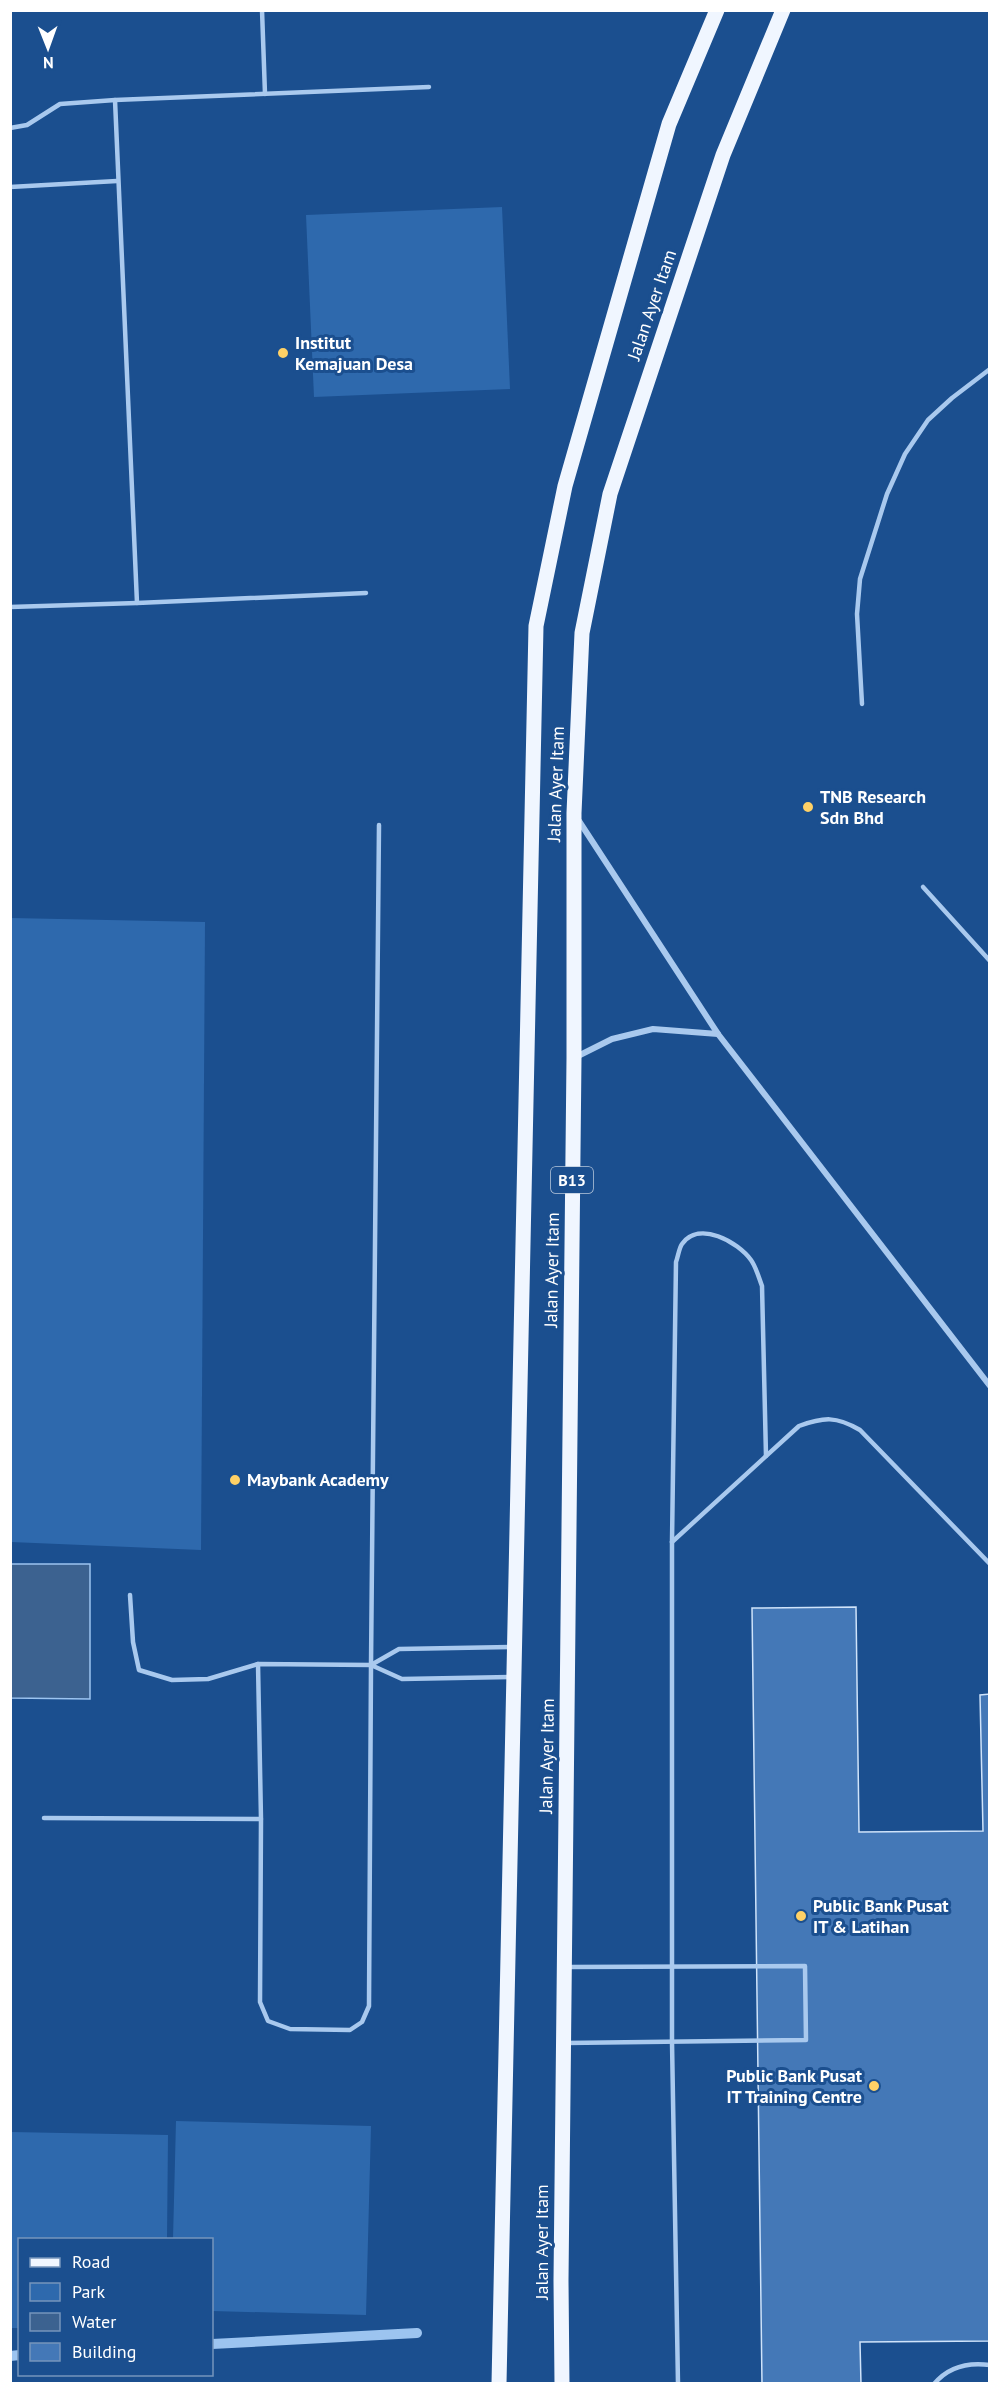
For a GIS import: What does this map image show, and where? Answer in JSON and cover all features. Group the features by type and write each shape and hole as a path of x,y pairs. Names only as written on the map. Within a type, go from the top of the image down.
{"main road":[{"name":"Jalan Ayer Itam","path":"499,2384 536,627 565,486 669,124 717,10"},
{"name":"Jalan Ayer Itam","path":"562,2384 563,2043 574,1058 574,813 582,633 610,494 723,155 783,10"}],"street":[{"path":"574,813 616,881 718,1034 990,1386"},
{"path":"574,1058 612,1039 653,1029 718,1034"}],"lane":[{"path":"262,10 265,94"},
{"path":"10,128 27,125 60,104 429,87"},
{"path":"115,100 137,603"},
{"path":"10,187 117,181"},
{"path":"862,704 857,614 860,579 887,494 905,454 928,420 990,369"},
{"path":"10,607 366,593"},
{"path":"258,1664 261,1819 260,2002 268,2021 290,2029 350,2030 362,2022 369,2006 379,825"},
{"path":"923,887 990,961"},
{"path":"678,2384 672,2042 672,1542 676,1262 682,1244 695,1234 716,1235 734,1243 752,1261 762,1286 766,1456"},
{"path":"672,1542 799,1426 820,1418 843,1420 860,1430 990,1564"},
{"path":"130,1595 133,1642 139,1670 172,1680 208,1679 258,1664 371,1665 402,1679 513,1677"},
{"path":"371,1665 399,1650 514,1647"},
{"path":"44,1818 261,1819"},
{"path":"563,2043 806,2040 805,1966 564,1967"},
{"path":"934,2384 942,2374 959,2366 990,2365"}],"green space":[{"path":"502,207 510,389 314,397 306,215"},
{"path":"11,918 205,922 201,1550 11,1542"},
{"path":"176,2121 371,2126 366,2315 213,2311 213,2238 173,2238"},
{"path":"11,2132 168,2135 167,2238 18,2238 18,2328 10,2328"}],"water":[{"path":"11,1564 90,1564 90,1699 11,1698"}],"building":[{"name":"Public Bank Pusat IT Training Centre","path":"856,1607 859,1832 983,1831 980,1695 990,1694 990,2341 860,2342 861,2384 762,2384 752,1608"}],"waterway":[{"path":"213,2344 417,2333"},
{"path":"10,2356 18,2355"}],"place":[{"name":"Institut Kemajuan Desa","path":"283,353"},
{"name":"TNB Research Sdn Bhd","path":"808,807"},
{"name":"Maybank Academy","path":"235,1480"},
{"name":"Public Bank Pusat IT & Latihan","path":"801,1916"},
{"name":"Public Bank Pusat IT Training Centre","path":"874,2086"}]}
